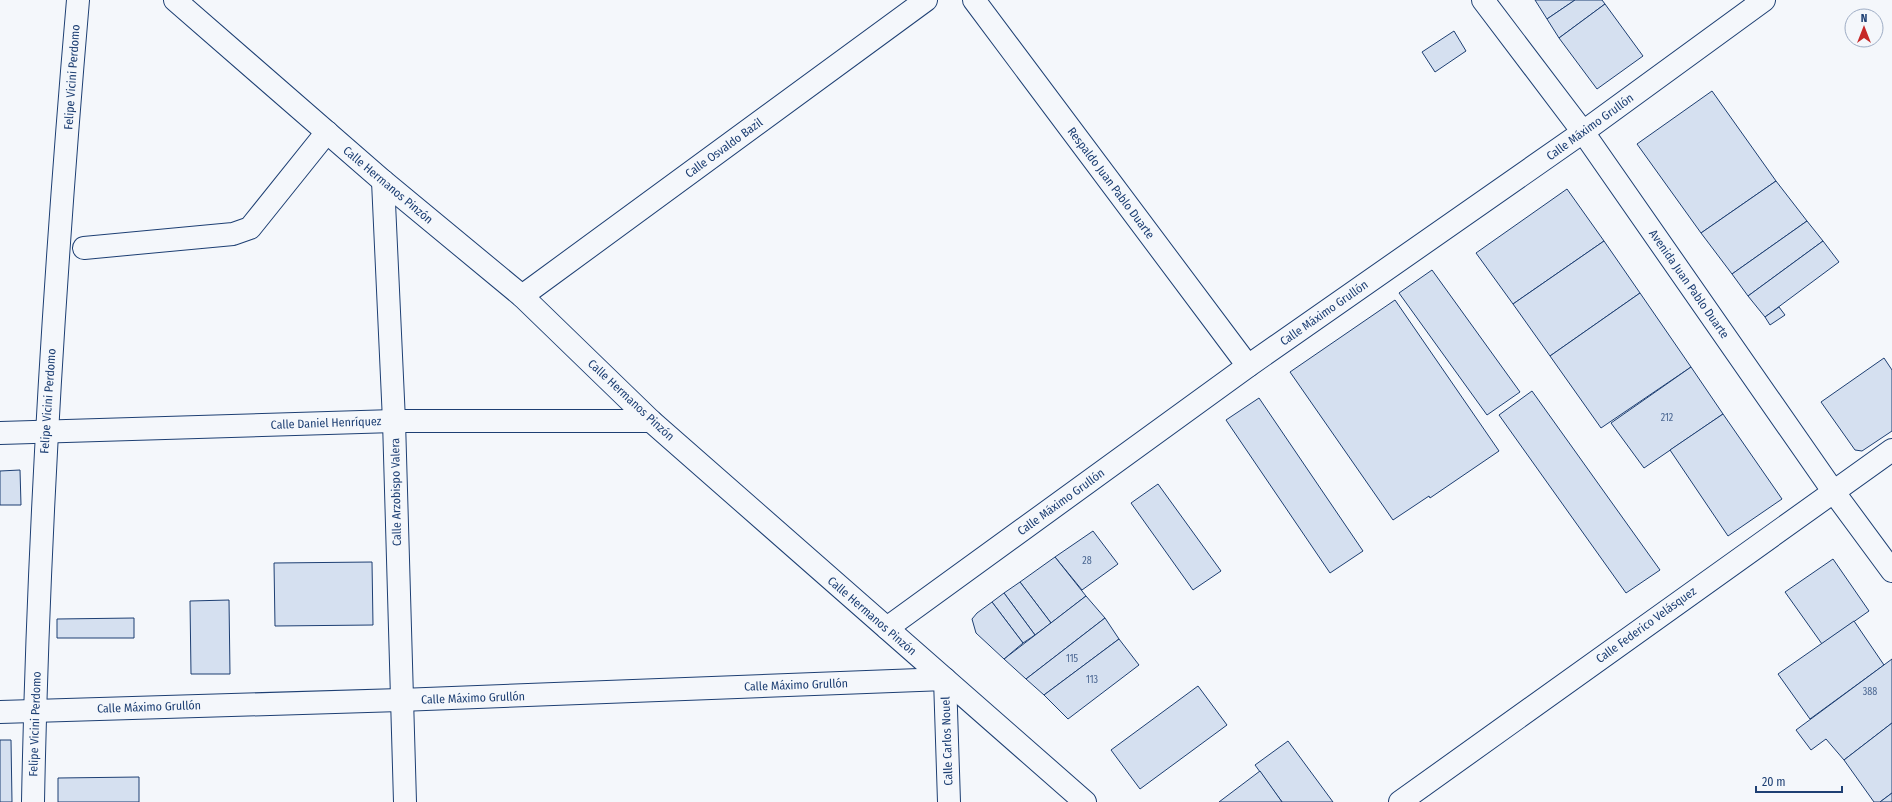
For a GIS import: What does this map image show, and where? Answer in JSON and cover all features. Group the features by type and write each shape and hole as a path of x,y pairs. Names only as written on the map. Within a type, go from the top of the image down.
{"street":[{"name":"Felipe Vicini Perdomo","path":"33,802 34,710 46,431 78,0"},
{"name":"Calle Hermanos Pinzón","path":"175,0 383,182 522,296 652,421 1085,802"},
{"name":"Calle Osvaldo Bazil","path":"522,296 926,0"},
{"name":"Respaldo Juan Pablo Duarte","path":"974,0 1248,366"},
{"name":"Avenida Juan Pablo Duarte","path":"1483,0 1583,132 1833,491 1892,571"},
{"name":"Calle Máximo Grullón","path":"887,628 1248,366 1583,132 1764,0"},
{"path":"84,248 233,234 250,228 327,132"},
{"name":"Calle Arzobispo Valera","path":"383,182 394,421 400,700 404,802"},
{"name":"Calle Daniel Henríquez","path":"0,433 394,421 652,421"},
{"name":"Calle Federico Velásquez","path":"1400,802 1892,450"},
{"name":"Calle Máximo Grullón","path":"0,712 400,700 945,680"},
{"name":"Calle Carlos Nouel","path":"945,680 949,802"}],"building":[{"path":"1535,0 1575,0 1547,19"},
{"path":"1575,0 1602,0 1605,4 1559,38 1547,19"},
{"path":"1605,4 1643,56 1597,89 1559,38"},
{"path":"1454,31 1466,51 1435,72 1422,52"},
{"path":"1712,91 1776,181 1701,233 1637,144"},
{"path":"1776,181 1807,221 1732,274 1701,233"},
{"path":"1567,189 1604,241 1513,304 1476,253"},
{"path":"1807,221 1823,241 1748,296 1732,274"},
{"path":"1604,241 1640,293 1550,356 1513,304"},
{"path":"1823,241 1839,262 1765,317 1748,296"},
{"path":"1432,270 1520,392 1487,415 1399,293"},
{"path":"1640,293 1691,367 1601,428 1550,356"},
{"path":"1395,300 1499,451 1430,498 1429,496 1393,520 1290,372"},
{"path":"1779,307 1785,315 1770,325 1765,317"},
{"path":"1884,358 1892,370 1892,431 1862,451 1855,450 1821,402"},
{"path":"1691,367 1723,414 1644,468 1611,423"},
{"path":"1532,391 1660,570 1626,593 1499,415"},
{"path":"1259,398 1363,551 1330,573 1226,420"},
{"path":"1723,414 1782,499 1728,536 1670,450"},
{"path":"20,470 21,505 0,505 0,471"},
{"path":"1158,484 1221,571 1193,590 1131,503"},
{"path":"1093,531 1118,564 1082,590 1055,557"},
{"path":"1055,557 1086,596 1051,623 1020,582"},
{"path":"1833,559 1869,611 1822,644 1785,592"},
{"path":"372,562 373,625 275,626 274,563"},
{"path":"1020,582 1051,623 1035,635 1004,593"},
{"path":"1004,593 1035,635 1023,643 992,602"},
{"path":"1086,596 1105,618 1026,679 1004,659"},
{"path":"229,600 230,674 191,674 190,601"},
{"path":"992,602 1023,643 1004,659 976,633 972,619 977,613"},
{"path":"134,618 134,638 57,638 57,619"},
{"path":"1105,618 1119,639 1044,695 1026,679"},
{"path":"1854,621 1884,665 1810,719 1778,674"},
{"path":"1119,639 1139,665 1068,719 1044,695"},
{"path":"1892,659 1892,723 1844,760 1826,739 1811,750 1796,730"},
{"path":"1198,686 1227,725 1140,789 1111,750"},
{"path":"1892,723 1892,793 1880,802 1874,802 1844,760"},
{"path":"0,740 11,740 12,802 0,802"},
{"path":"1288,741 1333,802 1282,802 1255,765"},
{"path":"1260,771 1282,802 1219,802"},
{"path":"139,777 139,802 58,802 58,778"},
{"path":"1892,793 1892,802 1880,802"}]}
